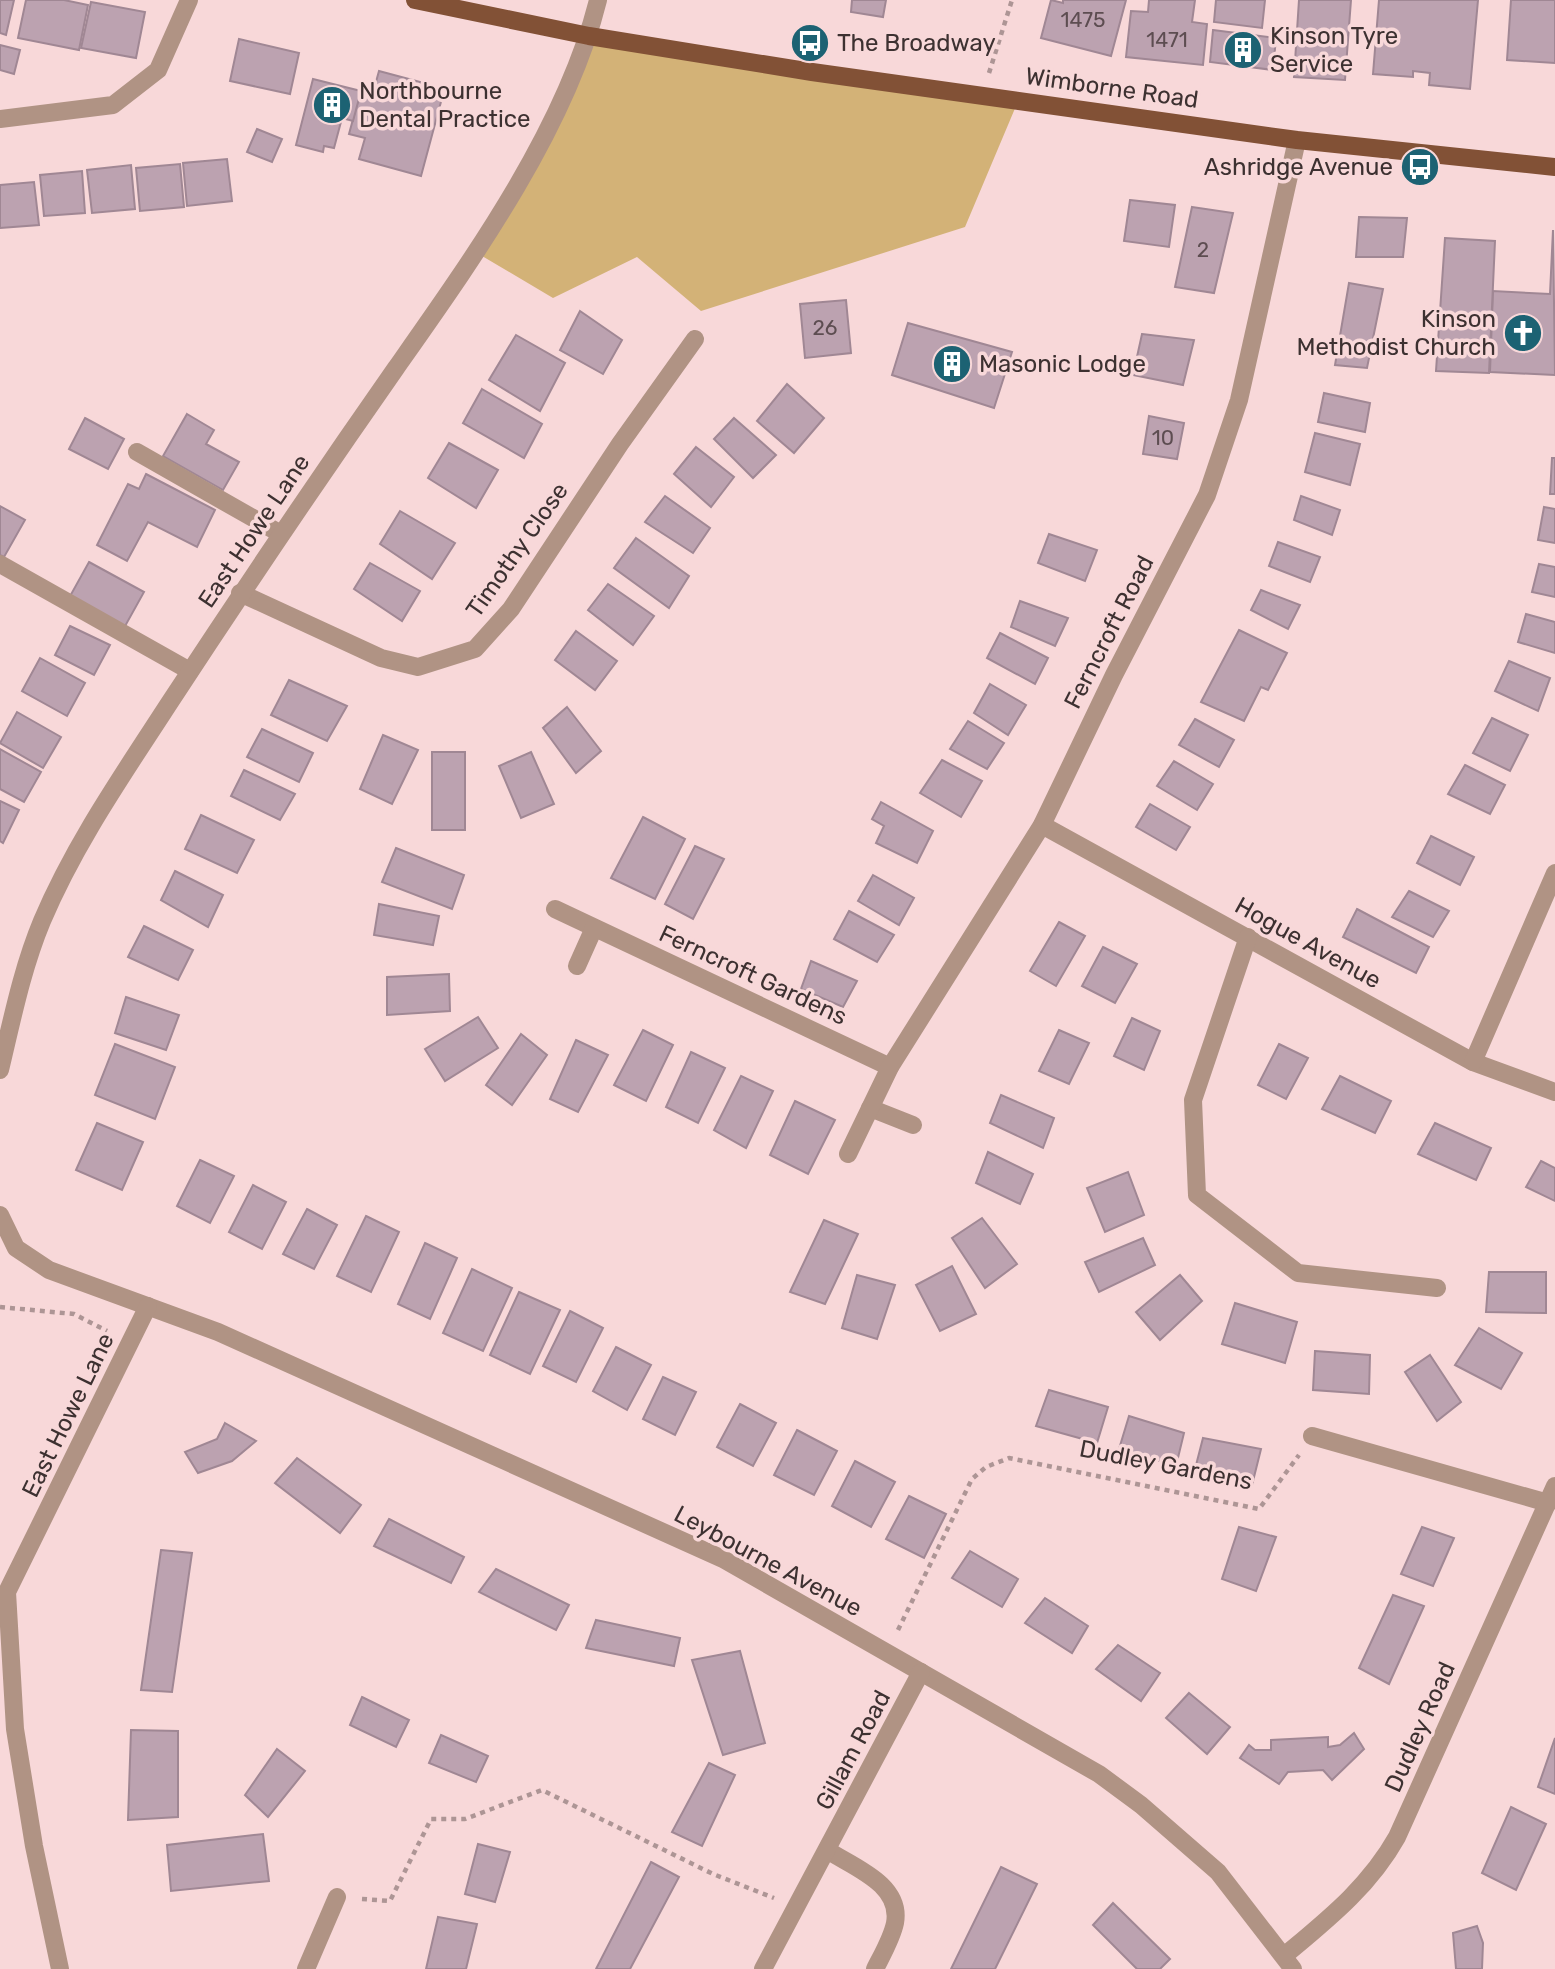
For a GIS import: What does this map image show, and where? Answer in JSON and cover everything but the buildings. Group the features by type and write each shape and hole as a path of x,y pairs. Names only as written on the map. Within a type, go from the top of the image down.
{"main road":[{"name":"Wimborne Road","path":"415,0 589,36 812,72 983,94 1297,141 1555,167"}],"street":[{"path":"0,119 113,105 158,70 189,0"},
{"path":"589,36 598,0"},
{"name":"East Howe Lane","path":"0,1070 21,983 41,923 92,826 240,593 477,253 538,146 589,36"},
{"name":"Ferncroft Road","path":"848,1154 890,1067 1042,825 1114,675 1207,495 1239,400 1297,141"},
{"name":"Timothy Close","path":"240,593 381,658 418,667 475,649 511,609 620,443 695,339"},
{"path":"137,452 281,534"},
{"path":"0,564 190,671"},
{"name":"Hogue Avenue","path":"1042,825 1473,1062 1555,1092"},
{"path":"1473,1062 1555,873"},
{"name":"Ferncroft Gardens","path":"555,909 890,1067"},
{"path":"577,966 594,928"},
{"path":"1248,937 1193,1100 1197,1195 1298,1273 1437,1288"},
{"path":"870,1108 913,1125"},
{"path":"0,1215 5,1242 49,1270 148,1307"},
{"name":"East Howe Lane","path":"60,1969 34,1846 15,1729 7,1592 148,1307"},
{"name":"Leybourne Avenue","path":"148,1307 218,1332 723,1559 1100,1774 1141,1805 1218,1872 1288,1962"},
{"path":"1312,1436 1552,1495"},
{"name":"Dudley Road","path":"1288,1962 1380,1866 1397,1837 1552,1495"},
{"name":"Gillam Road","path":"764,1969 921,1672"},
{"name":"Gillam Road","path":"827,1850 880,1882 892,1902 895,1923 875,1969"},
{"path":"306,1969 337,1897"}],"path":[{"path":"983,94 1012,0"},
{"path":"0,1307 74,1314 131,1343"},
{"name":"Dudley Gardens","path":"887,1653 972,1479 986,1466 1009,1458 1259,1509 1312,1436"},
{"path":"337,1897 390,1901 431,1819 465,1819 542,1790 713,1874 796,1908"}],"shaded area":[{"path":"589,36 1019,99 965,227 701,311 637,257 553,298 477,253"}],"place":[{"name":"The Broadway","path":"810,43"},
{"name":"Kinson Tyre Service","path":"1243,50"},
{"name":"Northbourne Dental Practice","path":"332,105"},
{"name":"Ashridge Avenue","path":"1420,167"},
{"name":"Kinson Methodist Church","path":"1523,333"},
{"name":"Masonic Lodge","path":"952,364"}]}
